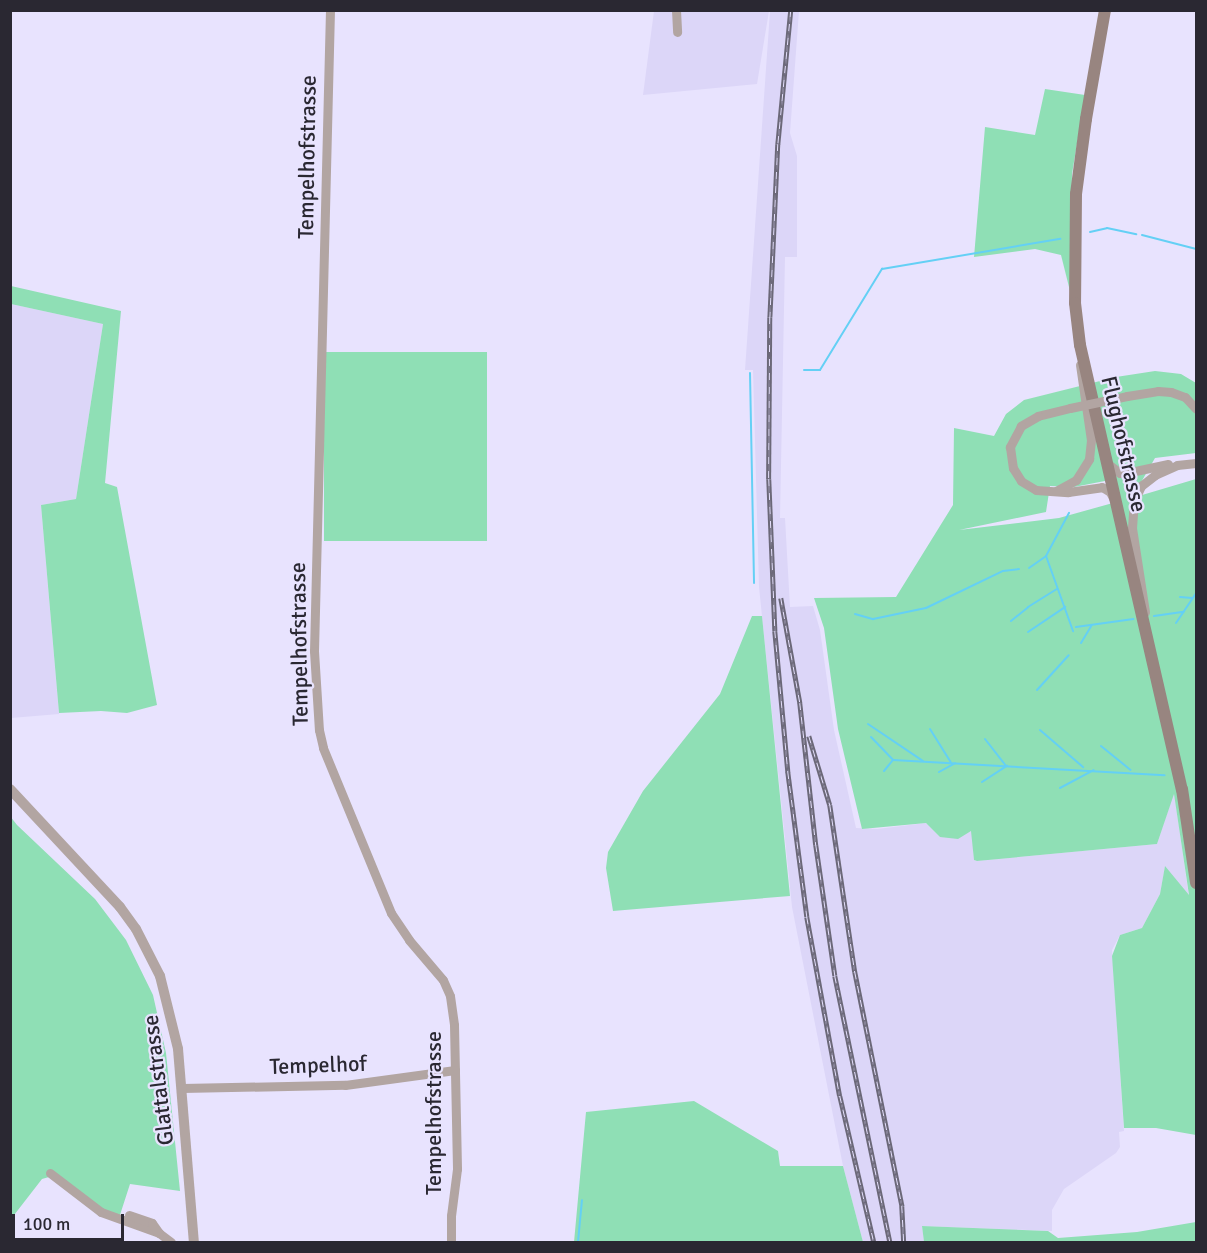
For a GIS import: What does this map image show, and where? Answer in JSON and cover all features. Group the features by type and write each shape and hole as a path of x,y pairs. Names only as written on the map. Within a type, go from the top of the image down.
{"main road":[{"name":"Flughofstrasse","path":"1106,10 1086,119 1076,194 1075,303 1080,345 1182,789 1197,883"}],"street":[{"name":"Tempelhofstrasse","path":"330,10 314,651 319,730 323,748 391,913 447,988 453,1010 457,1170 451,1216 451,1242"},
{"path":"676,10 676,32"},
{"path":"1054,492 1076,480 1089,459 1091,440 1080,367 1080,345"},
{"path":"1116,504 1110,492 1102,487 1054,492 1036,490 1021,481 1011,464 1010,447 1017,431 1031,419 1070,408 1158,391 1171,392 1185,398 1197,409"},
{"path":"1107,463 1120,472 1126,473 1197,461"},
{"path":"1146,633 1145,597 1132,528 1134,501 1141,486 1155,474 1177,465 1197,461"},
{"name":"Glattalstrasse","path":"10,789 107,892 147,947 160,976 170,1010 182,1088 194,1242"},
{"name":"Tempelhof","path":"182,1088 345,1086 455,1070"},
{"path":"50,1173 101,1212 159,1233 171,1242"},
{"path":"129,1215 152,1223 159,1233"}],"shaded area":[{"path":"654,11 769,11 757,84 643,95"},
{"path":"770,11 799,11 790,133 797,156 797,257 785,257 780,518 785,518 790,607 813,606 820,630 834,730 856,828 877,829 926,823 940,837 972,831 974,860 977,861 1157,844 1174,792 1189,897 1165,867 1160,894 1142,928 1120,935 1112,950 1124,1131 1119,1132 1120,1147 1116,1153 1064,1189 1052,1210 1052,1231 922,1226 924,1242 863,1242 843,1166 792,907 759,587 753,370 745,370"},
{"path":"11,304 103,324 76,499 41,505 59,714 11,718"}],"green space":[{"path":"1045,89 1085,95 1072,174 1070,291 1061,255 1035,249 974,257 985,127 1035,135"},
{"path":"11,286 121,311 105,483 117,487 157,705 127,713 101,711 59,713 41,505 76,499 103,324 11,304"},
{"path":"324,352 487,352 487,541 324,541"},
{"path":"1155,371 1181,374 1196,383 1196,453 1155,458 1132,498 1196,479 1196,1135 1156,1128 1124,1128 1112,956 1120,935 1142,928 1160,894 1165,866 1189,895 1174,794 1157,844 977,861 974,860 971,831 958,839 940,837 926,823 862,829 838,729 824,628 814,598 896,597 953,505 954,428 994,436 1006,414 1024,400 1116,377","holes":["1115,479 1120,501 1059,518 959,530 1046,512 1050,486 1074,487"]},
{"path":"752,616 762,616 790,896 613,911 606,868 608,852 643,791 720,694"},
{"path":"10,816 95,899 126,940 153,995 166,1053 180,1191 130,1184 119,1218 109,1215 56,1175 42,1179 11,1219"},
{"path":"694,1101 778,1151 780,1166 843,1166 863,1242 574,1242 586,1112"},
{"path":"1196,1222 1196,1242 924,1242 922,1226 1048,1231 1058,1238 1137,1232"}],"waterway":[{"path":"1090,232 1107,228 1136,234"},
{"path":"1142,235 1196,249"},
{"path":"804,370 820,370 882,269 1060,239"},
{"path":"750,373 754,583"},
{"path":"1029,568 1046,556 1069,513"},
{"path":"1046,556 1073,631"},
{"path":"855,614 873,619 926,608 1003,571 1019,569"},
{"path":"1011,621 1057,589"},
{"path":"1176,623 1196,593"},
{"path":"1180,597 1192,598"},
{"path":"1028,632 1065,607"},
{"path":"1154,616 1184,612"},
{"path":"1076,627 1133,619"},
{"path":"1081,643 1092,625"},
{"path":"1037,690 1069,655"},
{"path":"868,724 923,761"},
{"path":"930,729 951,762"},
{"path":"1040,730 1083,767"},
{"path":"871,737 893,760 1165,775"},
{"path":"985,739 1005,765"},
{"path":"1101,746 1131,770"},
{"path":"884,771 893,760"},
{"path":"939,772 955,763"},
{"path":"982,782 1007,766"},
{"path":"1060,788 1094,770"},
{"path":"578,1242 582,1200"}],"railway":[{"path":"791,10 778,144 770,317 769,479 775,631 788,772 807,917 840,1096 874,1242"},
{"path":"781,598 800,703 816,845 835,976 890,1242"},
{"path":"809,736 830,805 855,972 902,1206 904,1242"}]}
